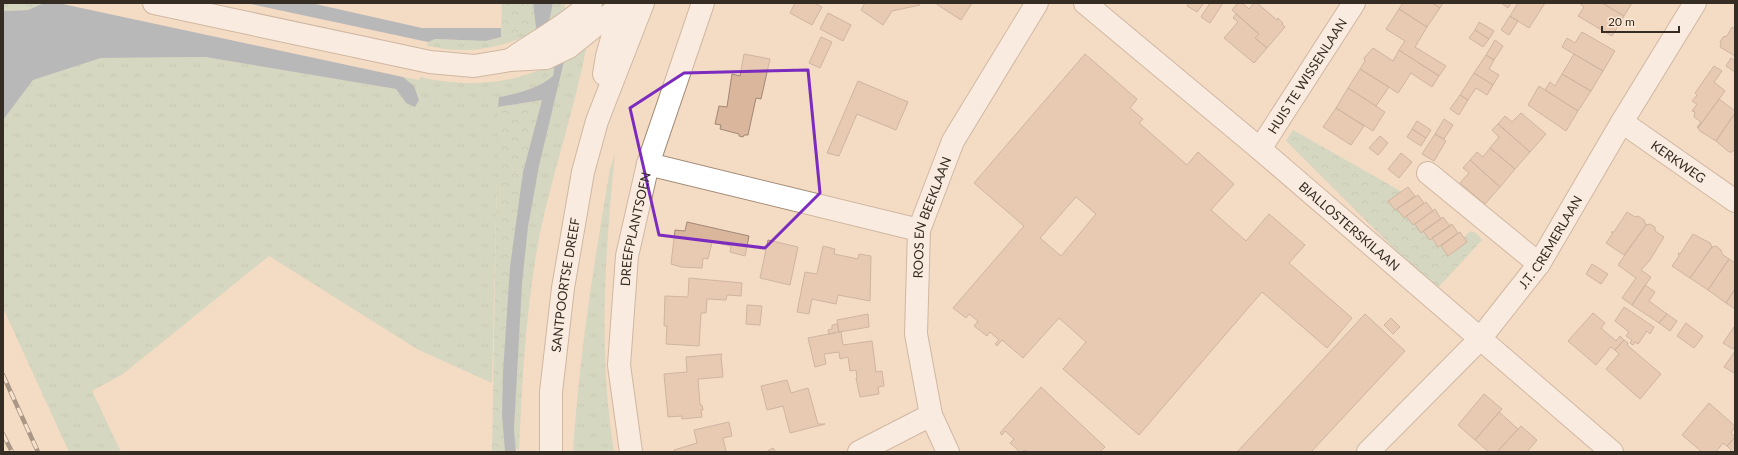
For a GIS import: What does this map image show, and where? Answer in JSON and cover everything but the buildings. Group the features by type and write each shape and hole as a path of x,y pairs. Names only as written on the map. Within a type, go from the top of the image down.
{"street":[{"path":"154,3 445,65 474,66 510,60 541,50 622,4"},
{"path":"564,38 591,3"},
{"name":"SANTPOORTSE DREEF","path":"551,452 550,392 563,288 583,172 597,121 643,3"},
{"path":"648,164 703,3"},
{"name":"ROOS EN BEEKLAAN","path":"948,452 931,415 916,334 919,230 953,142 1036,3"},
{"name":"BIALLOSTERSKILAAN","path":"1085,3 1260,149 1479,340 1612,452"},
{"name":"HUIS TE WISSENLAAN","path":"1260,149 1354,3"},
{"name":"J.T. CREMERLAAN","path":"1368,452 1479,340 1540,264 1622,122 1696,3"},
{"name":"SANTPOORTSE DREEF","path":"597,121 607,56 622,4"},
{"name":"KERKWEG","path":"1622,122 1735,201"},
{"name":"DREEFPLANTSOEN","path":"631,452 619,365 627,256 648,164 919,230"},
{"path":"1428,173 1540,264"},
{"path":"859,452 931,415"}],"highlighted area":[{"path":"808,70 820,193 765,248 659,235 630,108 684,73"}],"green space":[{"path":"3,3 44,3 28,10 3,11"},
{"path":"502,3 533,3 536,28 501,37"},
{"path":"553,3 563,3 567,13 549,22"},
{"path":"536,28 538,30 520,39 488,48 450,50 427,46 428,42 434,39 486,41"},
{"path":"587,44 539,238 525,344 519,451 515,447 514,430 518,328 522,277 535,184 565,57"},
{"path":"205,57 396,89 406,103 419,100 414,86 403,77 419,80 420,77 455,83 489,82 522,76 555,63 553,76 541,84 528,90 499,97 492,383 417,349 269,256 123,374 92,391 121,452 69,452 3,308 3,120 33,80 101,58"},
{"path":"542,100 523,172 502,416 505,452 492,452 498,107"},
{"path":"1293,130 1404,193 1406,191 1459,243 1470,231 1476,233 1482,240 1436,290 1286,141"},
{"path":"615,154 608,228 605,303 606,378 614,452 573,452 579,381 588,310 610,169"}],"water":[{"path":"44,3 58,3 403,77 414,86 419,100 415,107 406,103 396,89 205,57 101,58 33,80 3,120 3,11 28,10"},
{"path":"246,3 311,3 422,28 501,28 501,37 486,41 435,39 428,42"},
{"path":"533,3 553,3 549,22 565,57 539,166 528,227 522,283 514,430 516,452 505,452 502,416 503,372 510,267 523,172 542,100 498,107 499,97 521,92 534,87 553,76 555,62 536,28"}],"railway":[{"path":"3,375 38,452"},
{"path":"3,434 12,452"}]}
